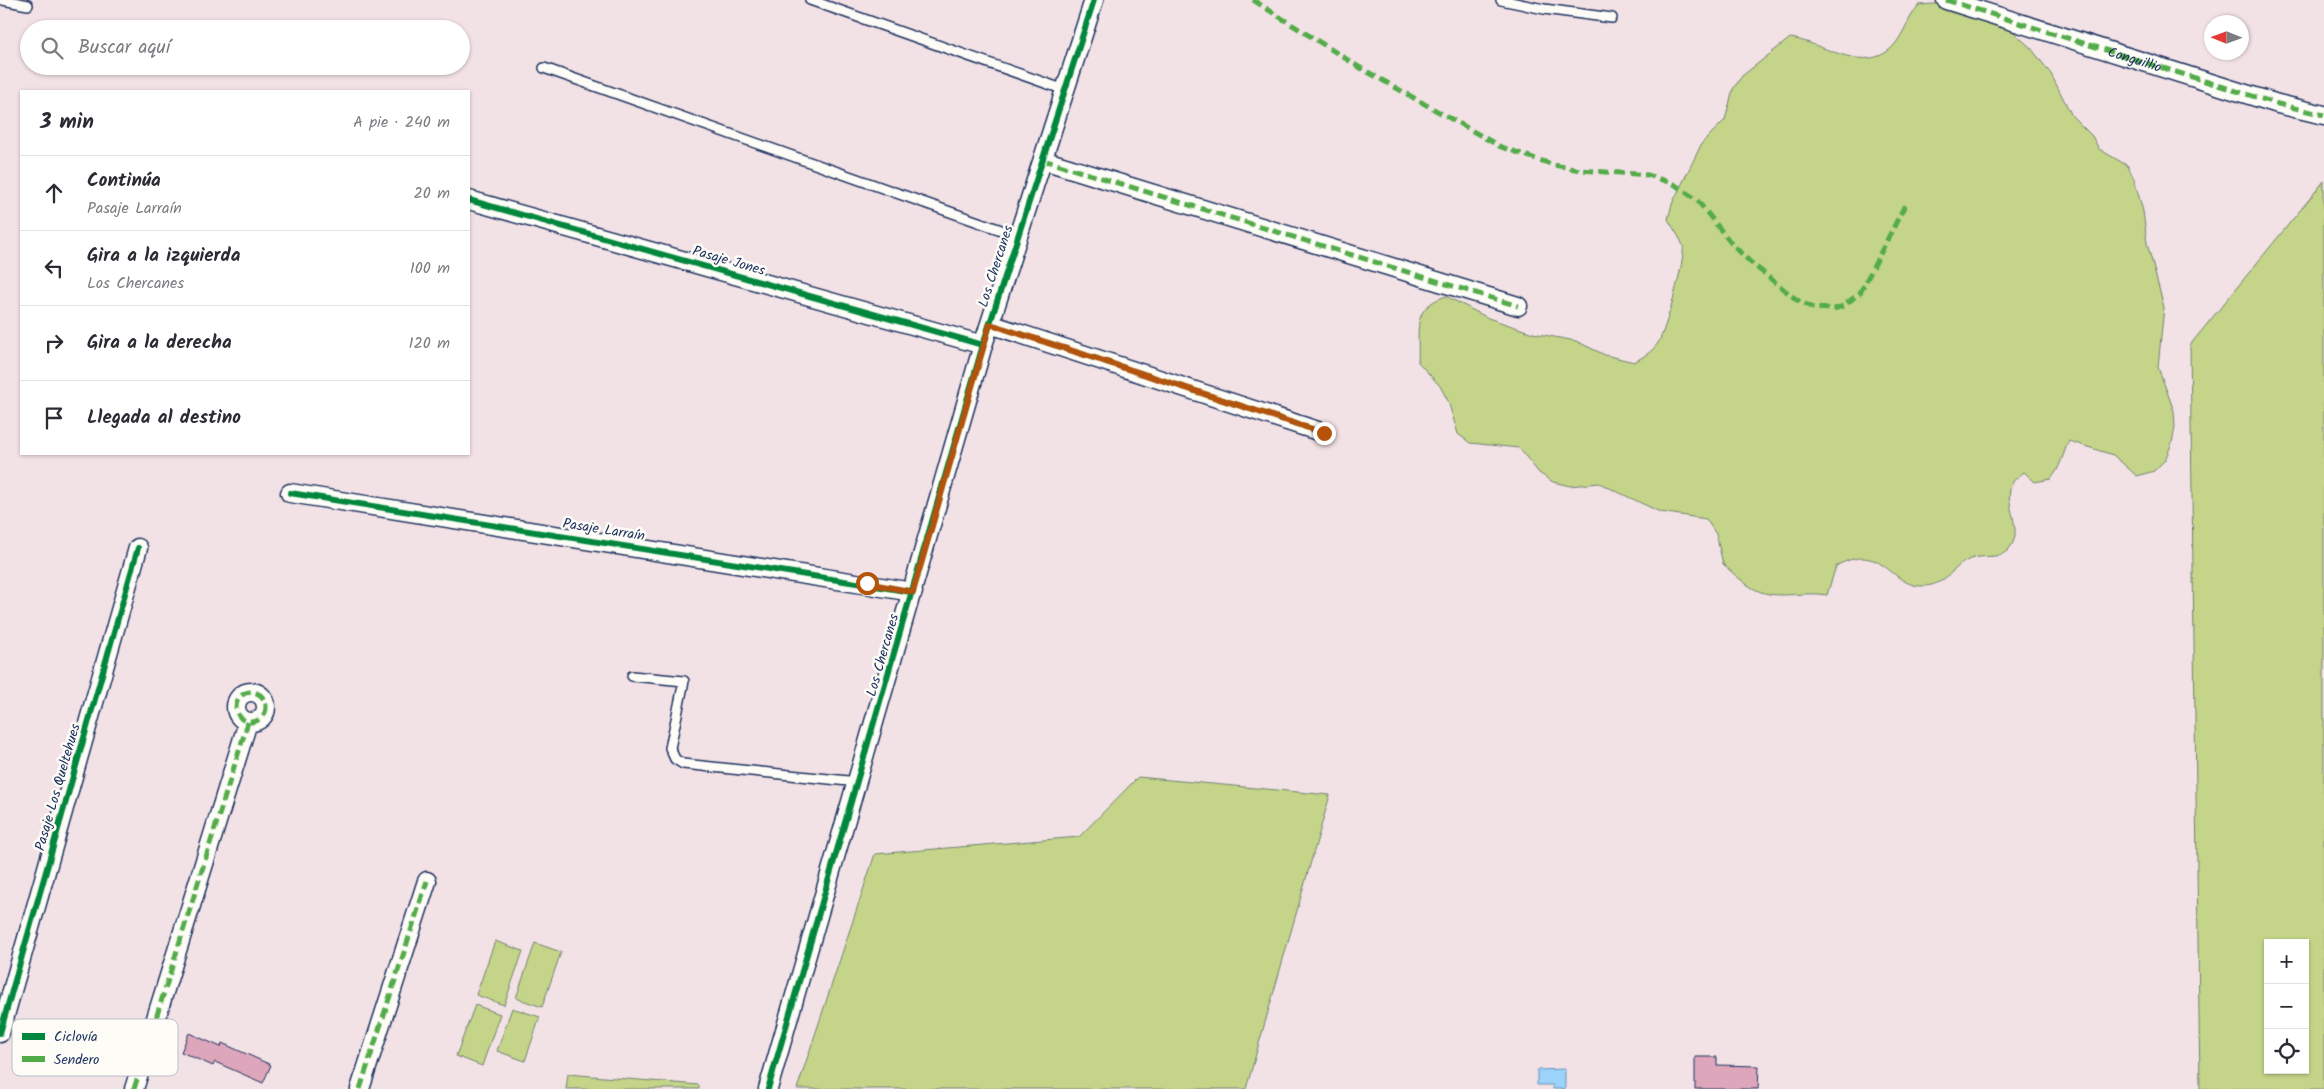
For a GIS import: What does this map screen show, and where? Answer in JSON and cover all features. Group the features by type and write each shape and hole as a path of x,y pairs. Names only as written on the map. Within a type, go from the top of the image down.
{"street":[{"name":"Los Chercanes","path":"768,1089 983,345 1094,0"},
{"name":"Conguillio","path":"1946,0 2278,104 2324,115"},
{"path":"1043,160 1518,306"},
{"name":"Pasaje Jones","path":"470,200 983,345"},
{"path":"990,324 1324,433"},
{"name":"Pasaje Larraín","path":"290,493 913,592"},
{"name":"Pasaje Los Queltehues","path":"0,1034 138,548"},
{"path":"156,1019 248,722"},
{"path":"360,1089 427,880"},
{"path":"134,1089 138,1076"}],"lane":[{"path":"3,0 28,5"},
{"path":"810,0 1065,90"},
{"path":"1501,0 1544,9 1612,18"},
{"path":"544,68 1018,236"},
{"path":"632,676 684,681 670,748 675,758 683,764 858,782"}],"green space":[{"path":"1949,3 2008,27 2031,48 2051,74 2072,116 2092,136 2099,149 2128,166 2134,179 2143,211 2147,243 2164,307 2158,367 2174,411 2175,427 2172,443 2165,460 2154,471 2137,476 2113,455 2069,441 2051,479 2035,482 2024,472 2013,482 2010,490 2010,499 2015,535 2013,543 2007,551 1995,556 1974,558 1961,565 1938,583 1922,586 1911,584 1901,579 1875,561 1865,558 1852,559 1836,566 1827,595 1776,595 1761,592 1751,587 1723,564 1716,534 1706,519 1660,512 1599,483 1570,486 1553,482 1539,473 1519,448 1470,443 1458,434 1448,401 1440,386 1418,362 1419,322 1427,307 1446,296 1488,318 1533,333 1576,341 1605,355 1634,362 1641,358 1653,349 1661,336 1674,295 1681,264 1683,246 1668,219 1672,204 1702,143 1725,120 1733,89 1742,76 1790,38 1858,58 1871,58 1884,54 1898,40 1919,5"},
{"path":"2324,181 2324,1089 2200,1089 2190,345"},
{"path":"1138,777 1330,795 1246,1089 797,1089 875,854 1079,837"},
{"path":"495,941 523,951 504,1005 476,995"},
{"path":"535,943 561,952 542,1007 516,998"},
{"path":"475,1005 500,1014 482,1066 456,1056"},
{"path":"512,1008 540,1017 525,1061 497,1051"},
{"path":"568,1074 699,1085 699,1089 566,1089"}],"water":[{"path":"1565,1069 1565,1089 1553,1089 1553,1085 1537,1085 1537,1070"}],"building":[{"path":"189,1033 221,1047 222,1043 271,1065 263,1083 215,1062 213,1066 181,1052"},
{"path":"1695,1057 1717,1057 1717,1065 1759,1066 1758,1089 1695,1089"}],"marked path":[{"path":"1253,0 1359,67 1501,147 1554,165 1580,170 1648,175 1674,184 1697,200 1731,243 1750,262 1797,300 1813,308 1834,309 1843,306 1860,293 1906,203"},
{"path":"1946,0 2278,104 2324,115"},
{"path":"1043,160 1518,306"},
{"path":"990,324 1324,433"},
{"path":"251,692 262,696 266,707 262,718 251,722 240,718 236,707 240,696 251,692"},
{"path":"156,1019 248,722"},
{"path":"360,1089 427,881"},
{"path":"134,1089 138,1076"}],"cycle path":[{"path":"768,1089 983,345 1094,0"},
{"path":"470,200 983,345"},
{"path":"290,493 913,592"},
{"path":"0,1033 138,548"}],"route":[{"path":"867,583 913,592 990,324 1324,433"}]}
